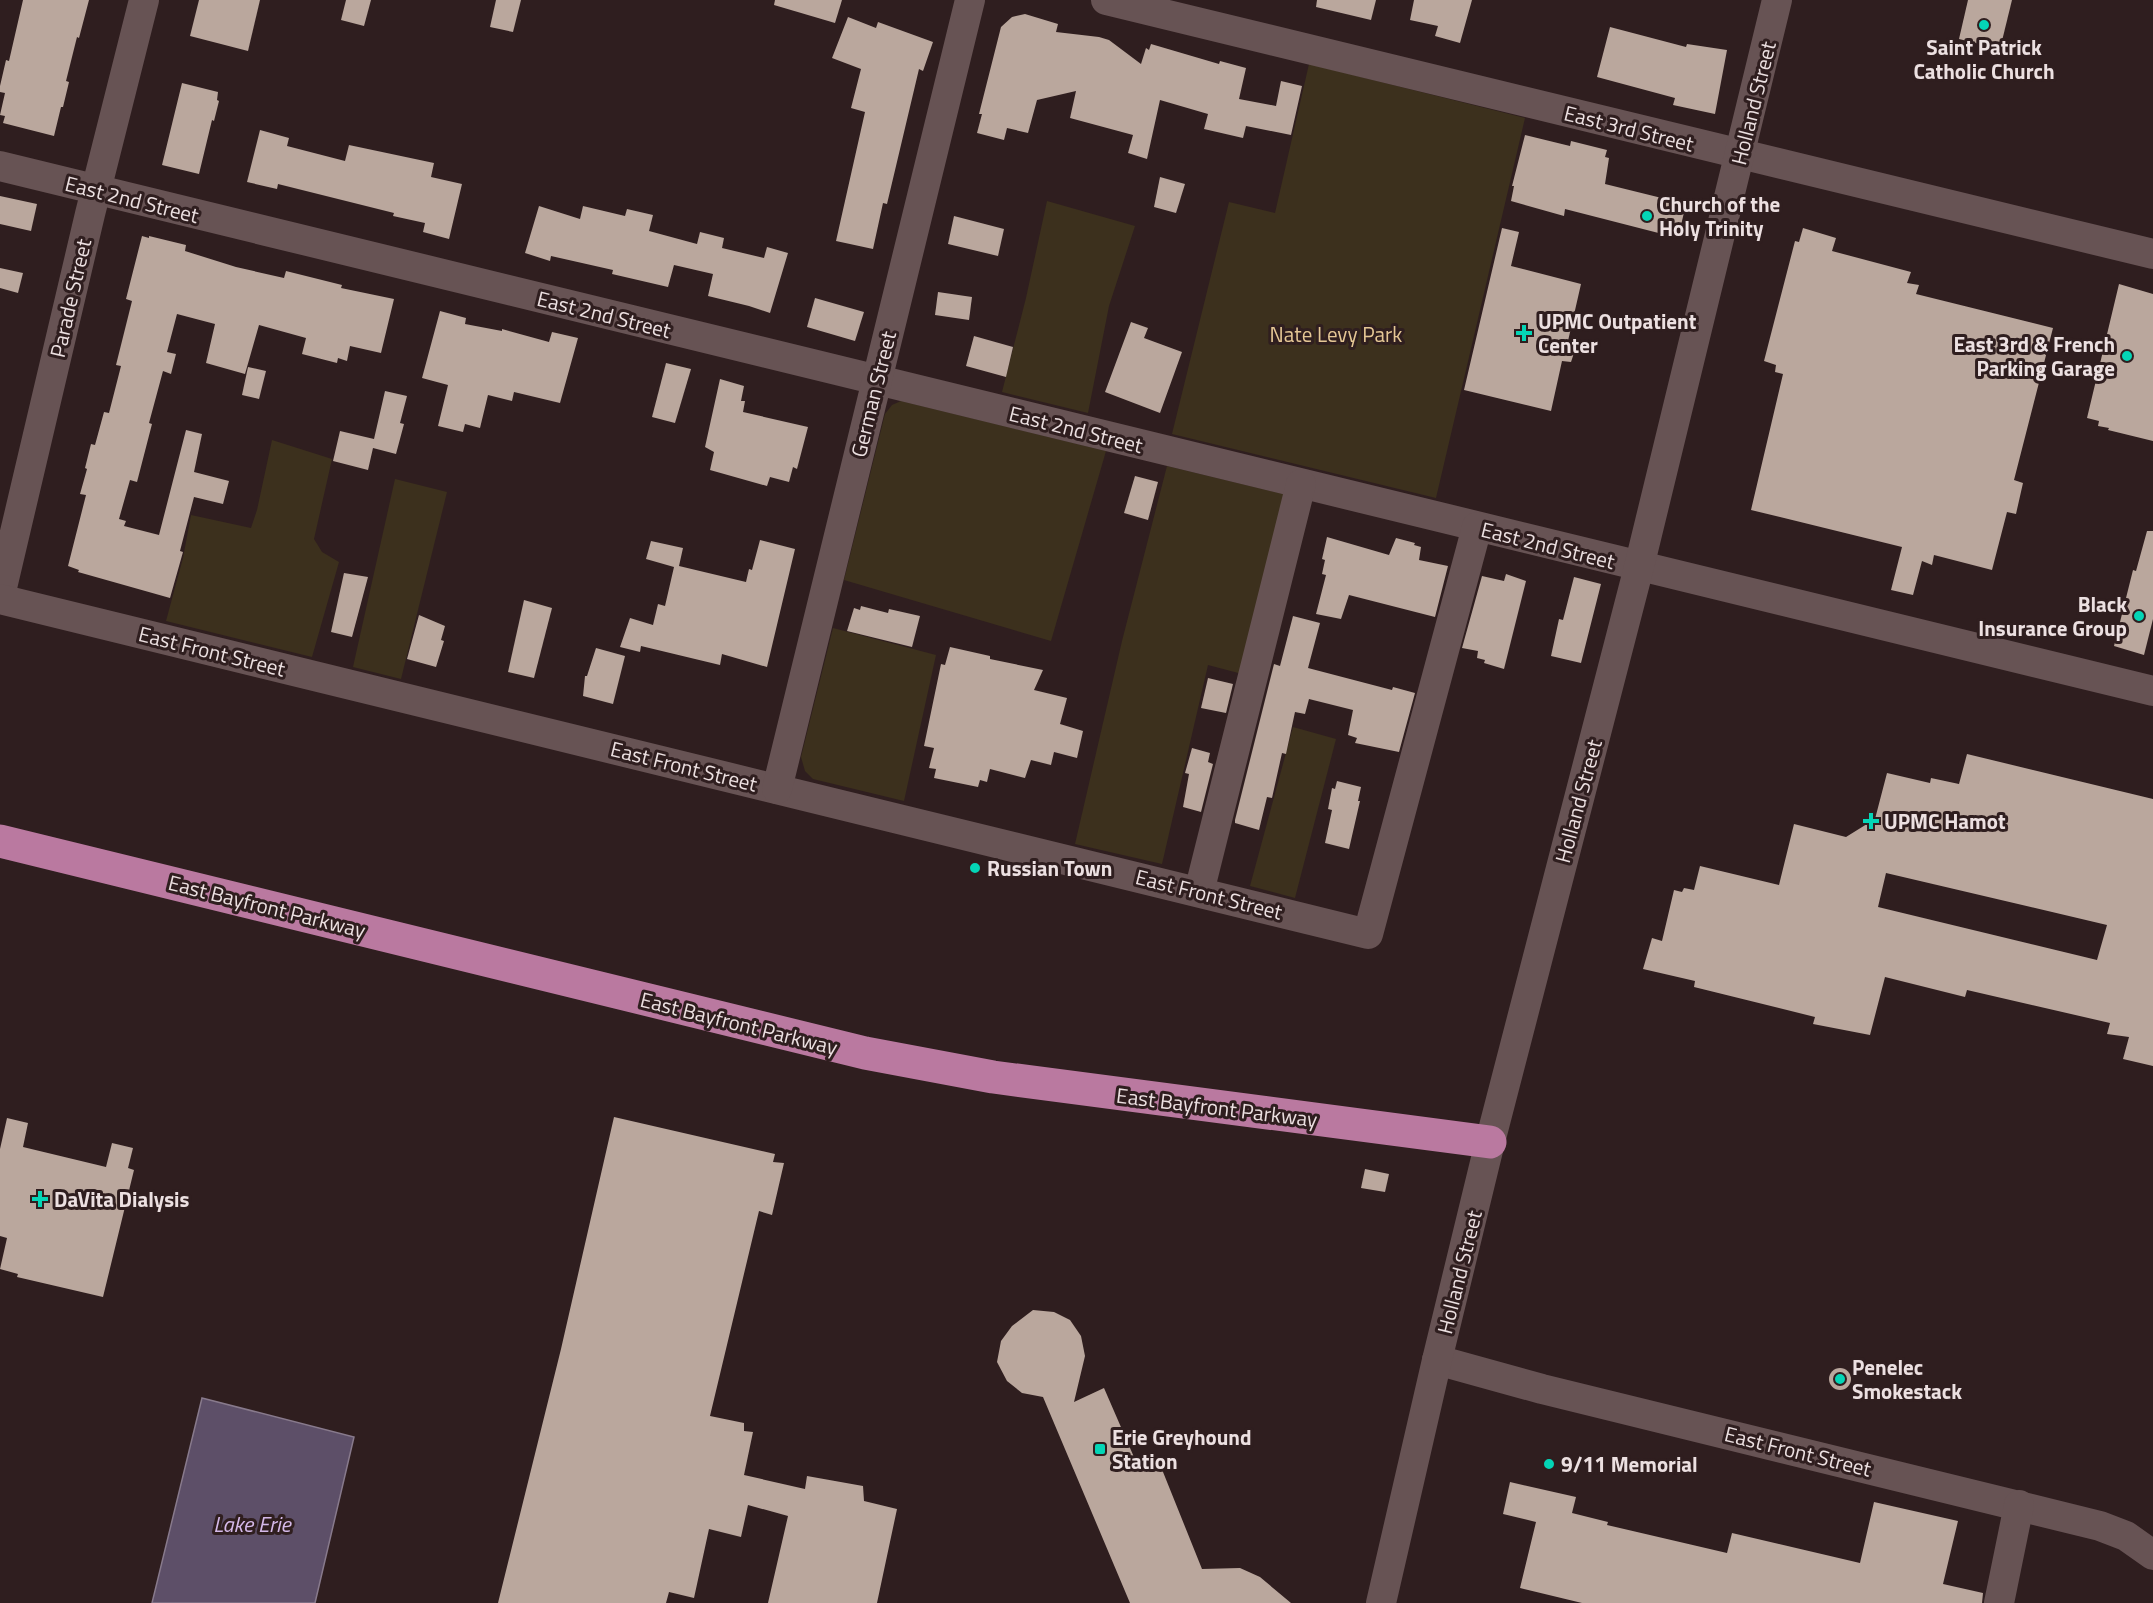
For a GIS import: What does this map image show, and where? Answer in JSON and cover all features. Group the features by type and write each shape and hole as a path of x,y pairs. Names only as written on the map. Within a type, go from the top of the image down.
{"highway":[{"name":"East Bayfront Parkway","path":"0,841 865,1053 993,1077 1490,1142"}],"street":[{"name":"Parade Street","path":"0,598 96,190 144,0"},
{"name":"German Street","path":"777,789 970,0"},
{"name":"East 3rd Street","path":"1106,0 2153,254"},
{"name":"Holland Street","path":"1381,1603 1490,1142 1639,567 1778,0"},
{"name":"East 2nd Street","path":"0,166 2153,691"},
{"path":"1199,892 1301,484"},
{"name":"East Front Street","path":"0,598 1368,934 1477,527"},
{"name":"East Front Street","path":"1437,1360 1498,1378 2019,1505 2117,1532 2153,1555"},
{"path":"1999,1603 2019,1505"}],"green space":[{"name":"Nate Levy Park","path":"1309,64 1525,118 1436,498 1172,434 1229,202 1275,213"},
{"path":"1047,201 1135,226 1109,306 1088,413 1002,392 1026,298"},
{"path":"901,401 1106,451 1051,641 844,580 885,414 892,405"},
{"path":"272,440 332,459 314,539 322,552 339,562 312,657 166,621 183,558 191,515 251,528"},
{"path":"1167,466 1288,495 1246,675 1208,665 1162,864 1075,844 1122,641"},
{"path":"395,479 447,492 401,679 353,667"},
{"path":"833,628 936,655 904,801 813,779 805,771 801,757"},
{"path":"1293,727 1336,739 1295,898 1250,886"}],"water":[{"name":"Lake Erie","path":"202,1398 354,1437 315,1603 152,1603"}],"building":[{"path":"23,0 89,0 79,38 77,37 66,81 69,82 54,136 3,123 5,116 0,115 5,93 0,92 0,86 6,60 9,61"},
{"path":"199,0 260,0 248,51 190,36"},
{"path":"346,0 371,0 364,26 341,20"},
{"path":"496,0 521,0 513,32 490,27"},
{"path":"775,0 842,0 835,23 774,5"},
{"path":"1317,0 1376,0 1371,20 1316,7"},
{"path":"1414,0 1472,0 1460,43 1435,36 1438,26 1410,20"},
{"name":"Saint Patrick Catholic Church","path":"1968,0 2012,0 2000,49 1959,39"},
{"path":"1025,14 1058,24 1056,32 1109,40 1141,64 1146,48 1149,50 1151,44 1219,64 1220,61 1246,68 1239,99 1276,106 1281,81 1302,86 1291,135 1246,126 1243,138 1204,129 1208,114 1160,100 1147,159 1128,153 1133,135 1070,118 1076,91 1037,100 1028,133 1007,128 1004,140 977,133 982,114 979,114 1001,27 1012,17"},
{"path":"848,17 876,28 878,22 933,42 923,71 919,69 887,204 883,203 873,249 836,241 865,112 851,108 861,69 832,58"},
{"path":"1610,27 1686,47 1687,44 1727,50 1715,114 1673,105 1675,98 1597,77"},
{"path":"182,83 218,92 217,100 219,101 199,174 162,165"},
{"path":"260,130 289,138 287,146 345,161 349,145 434,163 431,177 462,184 449,239 423,232 425,223 393,216 394,213 278,184 277,189 247,182"},
{"path":"1525,135 1570,146 1571,141 1607,150 1605,157 1609,158 1605,184 1686,204 1678,238 1565,209 1564,216 1511,201 1514,186 1512,186"},
{"path":"1160,177 1185,184 1176,213 1154,207"},
{"path":"0,196 37,204 31,231 0,224"},
{"path":"539,206 580,219 583,206 625,216 627,209 653,215 649,231 697,244 700,232 724,238 722,248 764,258 767,247 788,253 770,313 708,296 713,274 674,265 668,287 612,274 613,270 551,256 550,261 525,253"},
{"path":"954,216 1004,229 998,256 948,244"},
{"path":"1502,228 1519,232 1511,266 1581,284 1568,341 1577,344 1571,362 1562,361 1551,411 1464,390"},
{"path":"1803,228 1836,238 1832,251 1911,272 1907,283 1919,285 1916,294 2053,328 2014,480 2023,483 2016,514 2007,512 1992,570 1934,555 1932,565 1922,561 1913,595 1891,590 1902,547 1751,510 1783,374 1775,372 1776,365 1764,361 1795,241 1799,242"},
{"path":"142,236 186,245 185,251 236,267 284,278 286,271 342,285 341,288 394,299 381,353 350,346 347,361 338,358 337,363 302,354 306,338 259,325 245,374 206,363 215,324 177,314 167,352 176,354 171,374 163,371 137,482 130,480 119,519 126,521 124,526 159,535 186,430 202,434 194,472 229,481 223,504 194,497 180,551 183,552 170,598 78,572 79,570 68,566 86,495 80,494 91,444 95,445 104,412 109,413 121,366 116,365 132,301 126,299"},
{"path":"0,268 23,273 18,293 0,288"},
{"name":"East 3rd & French Parking Garage","path":"2119,284 2153,294 2153,441 2108,430 2109,428 2098,426 2099,421 2087,418"},
{"path":"938,292 972,297 969,320 935,315"},
{"path":"815,298 864,312 855,341 807,327"},
{"path":"440,311 466,318 465,324 502,331 502,329 549,342 552,332 578,338 560,403 514,392 512,401 488,395 480,428 465,424 463,432 438,426 448,385 422,378"},
{"path":"1131,322 1148,328 1144,338 1182,352 1160,413 1105,392"},
{"path":"974,336 1013,347 1006,377 966,366"},
{"path":"666,363 691,369 675,423 652,417"},
{"path":"248,367 266,371 259,399 242,395"},
{"path":"720,379 744,386 741,401 745,401 743,412 808,427 797,469 793,467 789,482 770,477 767,486 710,470 714,452 705,447"},
{"path":"385,391 407,396 400,423 404,424 396,454 373,448 368,470 333,461 340,431 374,439"},
{"path":"1135,476 1158,482 1148,520 1124,513"},
{"path":"2147,531 2153,531 2153,619 2144,655 2114,646 2133,570 2136,571"},
{"path":"1327,537 1389,555 1396,538 1421,547 1419,560 1448,566 1435,617 1349,595 1341,619 1316,614 1326,575 1322,574 1325,560 1322,559"},
{"path":"760,540 795,549 767,667 722,654 720,665 641,646 640,652 620,647 630,618 653,625 658,604 665,606 674,567 646,559 651,541 683,548 679,566 746,582 749,569 752,570"},
{"path":"344,573 368,577 352,637 331,632"},
{"path":"1506,574 1526,581 1504,669 1484,663 1485,660 1477,658 1478,651 1462,648 1482,576 1504,581"},
{"path":"1574,577 1601,584 1581,663 1551,656 1559,619 1563,620"},
{"path":"524,600 552,608 534,678 508,672"},
{"path":"861,606 888,613 889,609 920,616 912,647 847,631 854,608 860,610"},
{"path":"419,615 445,626 441,640 444,641 436,667 407,659"},
{"path":"1293,616 1320,623 1308,668 1392,690 1393,687 1415,693 1399,752 1355,743 1357,738 1348,735 1353,710 1309,699 1305,714 1295,712 1286,754 1282,753 1272,798 1267,797 1259,830 1235,823 1235,820 1274,664 1280,666"},
{"path":"950,647 990,656 990,659 1043,670 1034,690 1067,698 1060,724 1083,731 1077,758 1054,752 1051,765 1031,760 1025,778 990,769 987,782 980,780 978,787 934,778 936,769 929,768 934,748 924,746 941,664 945,665"},
{"path":"596,648 625,656 613,704 583,696 585,676 587,676"},
{"path":"1208,678 1233,684 1226,713 1201,708"},
{"path":"1192,748 1210,753 1208,762 1213,764 1201,812 1183,807 1189,774 1185,773"},
{"path":"1967,754 2153,799 2153,1066 2123,1059 2129,1037 2107,1034 2110,1023 1967,990 1965,997 1885,977 1870,1035 1813,1024 1815,1017 1694,987 1695,981 1643,969 1652,938 1662,941 1674,890 1682,892 1684,888 1694,890 1700,866 1779,885 1794,824 1846,837 1875,819 1887,773 1930,783 1931,778 1959,784","holes":["1886,873 2107,925 2097,960 1878,907"]},
{"path":"1337,781 1361,787 1349,849 1325,843 1332,810 1328,809 1332,788 1335,789"},
{"path":"614,1117 775,1154 773,1162 784,1163 772,1215 759,1211 710,1416 744,1423 744,1431 753,1432 744,1475 805,1489 807,1476 863,1486 864,1501 897,1509 877,1603 768,1603 788,1516 748,1505 741,1537 709,1529 694,1598 669,1592 666,1603 498,1603 561,1349"},
{"path":"7,1118 28,1123 23,1147 106,1167 112,1143 133,1148 128,1168 134,1170 103,1297 17,1277 18,1274 0,1269 7,1238 0,1236 0,1149"},
{"path":"1365,1169 1389,1174 1385,1192 1361,1188"},
{"path":"1033,1310 1054,1312 1070,1320 1081,1336 1085,1356 1074,1402 1104,1388 1140,1471 1159,1462 1202,1569 1240,1568 1260,1577 1291,1603 1130,1603 1043,1397 1022,1393 1007,1381 997,1362 1001,1341 1012,1326"},
{"name":"Penelec Smokestack","path":"1840,1368 1848,1371 1851,1379 1848,1387 1840,1390 1832,1387 1829,1379 1832,1371"},
{"path":"1510,1482 1576,1497 1572,1513 1608,1522 1607,1525 1727,1553 1732,1533 1860,1563 1874,1502 1958,1521 1943,1584 1983,1593 1982,1603 1582,1603 1520,1588 1536,1522 1503,1514"}],"place":[{"name":"Saint Patrick Catholic Church","path":"1984,25"},
{"name":"Church of the Holy Trinity","path":"1647,216"},
{"name":"UPMC Outpatient Center","path":"1524,333"},
{"name":"East 3rd & French Parking Garage","path":"2127,356"},
{"name":"Black Insurance Group","path":"2139,616"},
{"name":"UPMC Hamot","path":"1871,821"},
{"name":"Russian Town","path":"975,868"},
{"name":"DaVita Dialysis","path":"40,1199"},
{"name":"Penelec Smokestack","path":"1840,1379"},
{"name":"Erie Greyhound Station","path":"1100,1449"},
{"name":"9/11 Memorial","path":"1549,1464"}]}
